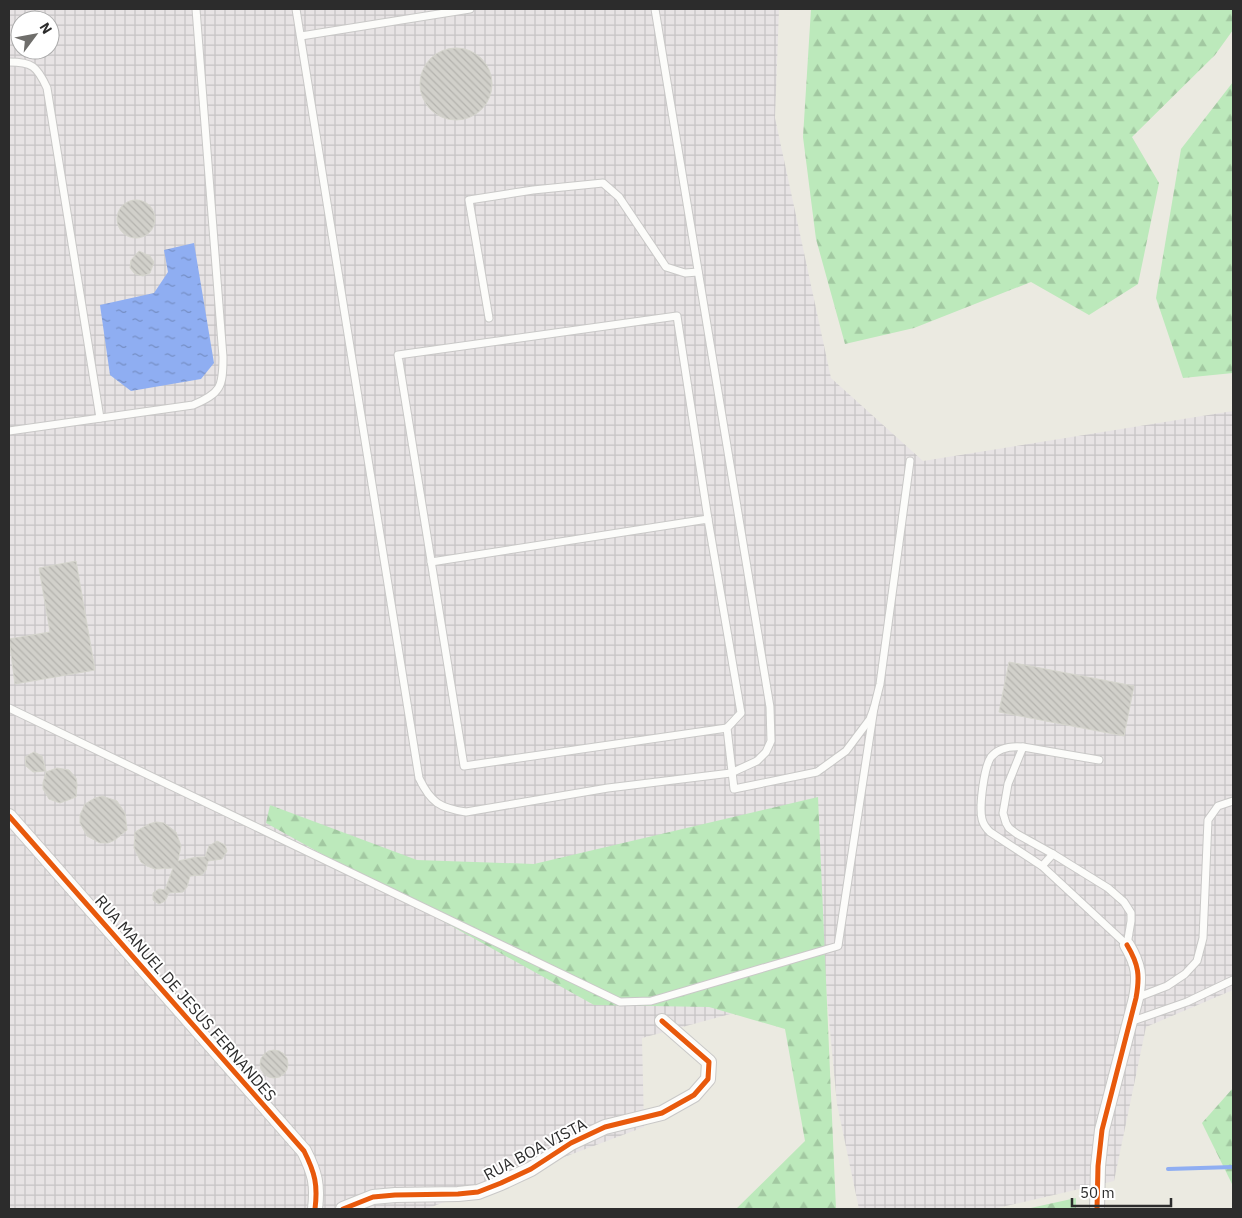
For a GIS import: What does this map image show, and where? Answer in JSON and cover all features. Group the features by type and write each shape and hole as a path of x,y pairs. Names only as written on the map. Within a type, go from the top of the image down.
{"street":[{"name":"RUA MANUEL DE JESUS FERNANDES","path":"9,816 304,1151 314,1171 316,1182 315,1209"},
{"path":"1097,1209 1098,1166 1102,1130 1139,980 1137,966 1127,946"},
{"name":"RUA BOA VISTA","path":"343,1209 374,1197 395,1195 438,1196 478,1192 531,1169 571,1143 605,1127 662,1113 694,1096 708,1079 709,1062 662,1021"}],"lane":[{"path":"9,431 193,405 209,398 219,389 223,377 222,348 196,9"},
{"path":"296,9 420,778 427,793 435,803 448,809 466,812 608,788 731,773 758,761 766,752 771,740 770,707 656,9"},
{"path":"301,36 470,9"},
{"path":"9,62 24,62 32,65 38,71 47,88 100,418"},
{"path":"489,318 469,200 533,190 603,183 619,197 666,267 685,272 698,272"},
{"path":"677,316 708,520 741,713 727,728 464,766 431,562 398,355 677,316"},
{"path":"9,708 620,1002 651,1001 838,946 874,708 880,684 910,461"},
{"path":"431,562 708,520"},
{"path":"727,728 734,789 817,772 846,751 870,719 874,708"},
{"path":"1099,760 1023,747 1012,746 1003,748 990,758 986,767 981,811 984,825 990,832 1042,866 1127,946"},
{"path":"1023,747 1011,772 1003,813 1009,828 1108,888 1124,902 1130,913 1131,921 1127,946"},
{"path":"1136,998 1167,986 1185,974 1198,961 1204,938 1208,820 1218,806 1233,801"},
{"path":"1042,866 1053,854"},
{"path":"1129,1022 1187,1002 1233,980"}],"shaded area":[{"path":"9,9 779,9 775,118 831,378 923,461 1233,411 1233,990 1146,1027 1114,1181 993,1209 859,1209 837,1104 826,988 642,1038 644,1127 426,1209 9,1209"}],"green space":[{"path":"811,9 1233,9 1233,30 1215,55 1132,137 1159,183 1138,284 1089,315 1031,282 914,328 845,344 816,239 803,137"},
{"path":"1233,82 1233,373 1183,378 1156,298 1181,149"},
{"path":"818,797 836,1209 736,1209 805,1141 785,1029 709,1007 594,1005 266,823 270,805 417,860 534,864"},
{"path":"1233,1088 1233,1186 1202,1123"},
{"path":"1076,1198 1076,1209 1026,1209"}],"water":[{"path":"194,243 214,363 201,379 131,391 110,375 100,305 154,293 168,272 164,250"}],"building":[{"path":"456,48 476,54 486,64 492,84 486,104 476,114 456,120 436,114 426,104 420,84 426,64 436,54"},
{"path":"136,200 150,205 155,219 150,233 136,238 122,233 117,219 122,205"},
{"path":"139,251 150,256 154,262 150,273 143,276 135,274 130,268 131,260"},
{"path":"76,561 95,670 15,684 9,639 50,632 39,568"},
{"path":"1009,662 1134,686 1124,736 999,712"},
{"path":"34,752 42,756 46,771 33,772 26,766 25,757"},
{"path":"57,768 69,770 76,778 77,784 76,797 60,803 49,799 43,789 46,772"},
{"path":"102,796 117,801 125,813 127,830 108,843 100,843 87,836 80,823 80,815 85,804"},
{"path":"156,822 164,823 176,832 181,846 178,861 205,857 209,846 217,841 225,845 227,851 222,859 208,861 206,870 202,875 190,876 187,887 183,892 169,893 165,901 159,904 153,900 153,893 159,889 165,890 173,868 155,869 147,866 141,862 134,848 135,832"},
{"path":"274,1050 284,1054 288,1064 284,1074 274,1078 264,1074 260,1064 264,1054"}],"waterway":[{"path":"1168,1169 1233,1167"}],"cycle path":[{"path":"9,816 304,1151 315,1179 315,1209"},
{"path":"1097,1209 1098,1166 1102,1130 1137,990 1138,971 1127,945"},
{"path":"343,1209 373,1197 478,1192 531,1169 571,1143 605,1127 662,1113 694,1095 708,1079 709,1062 662,1021"}]}
